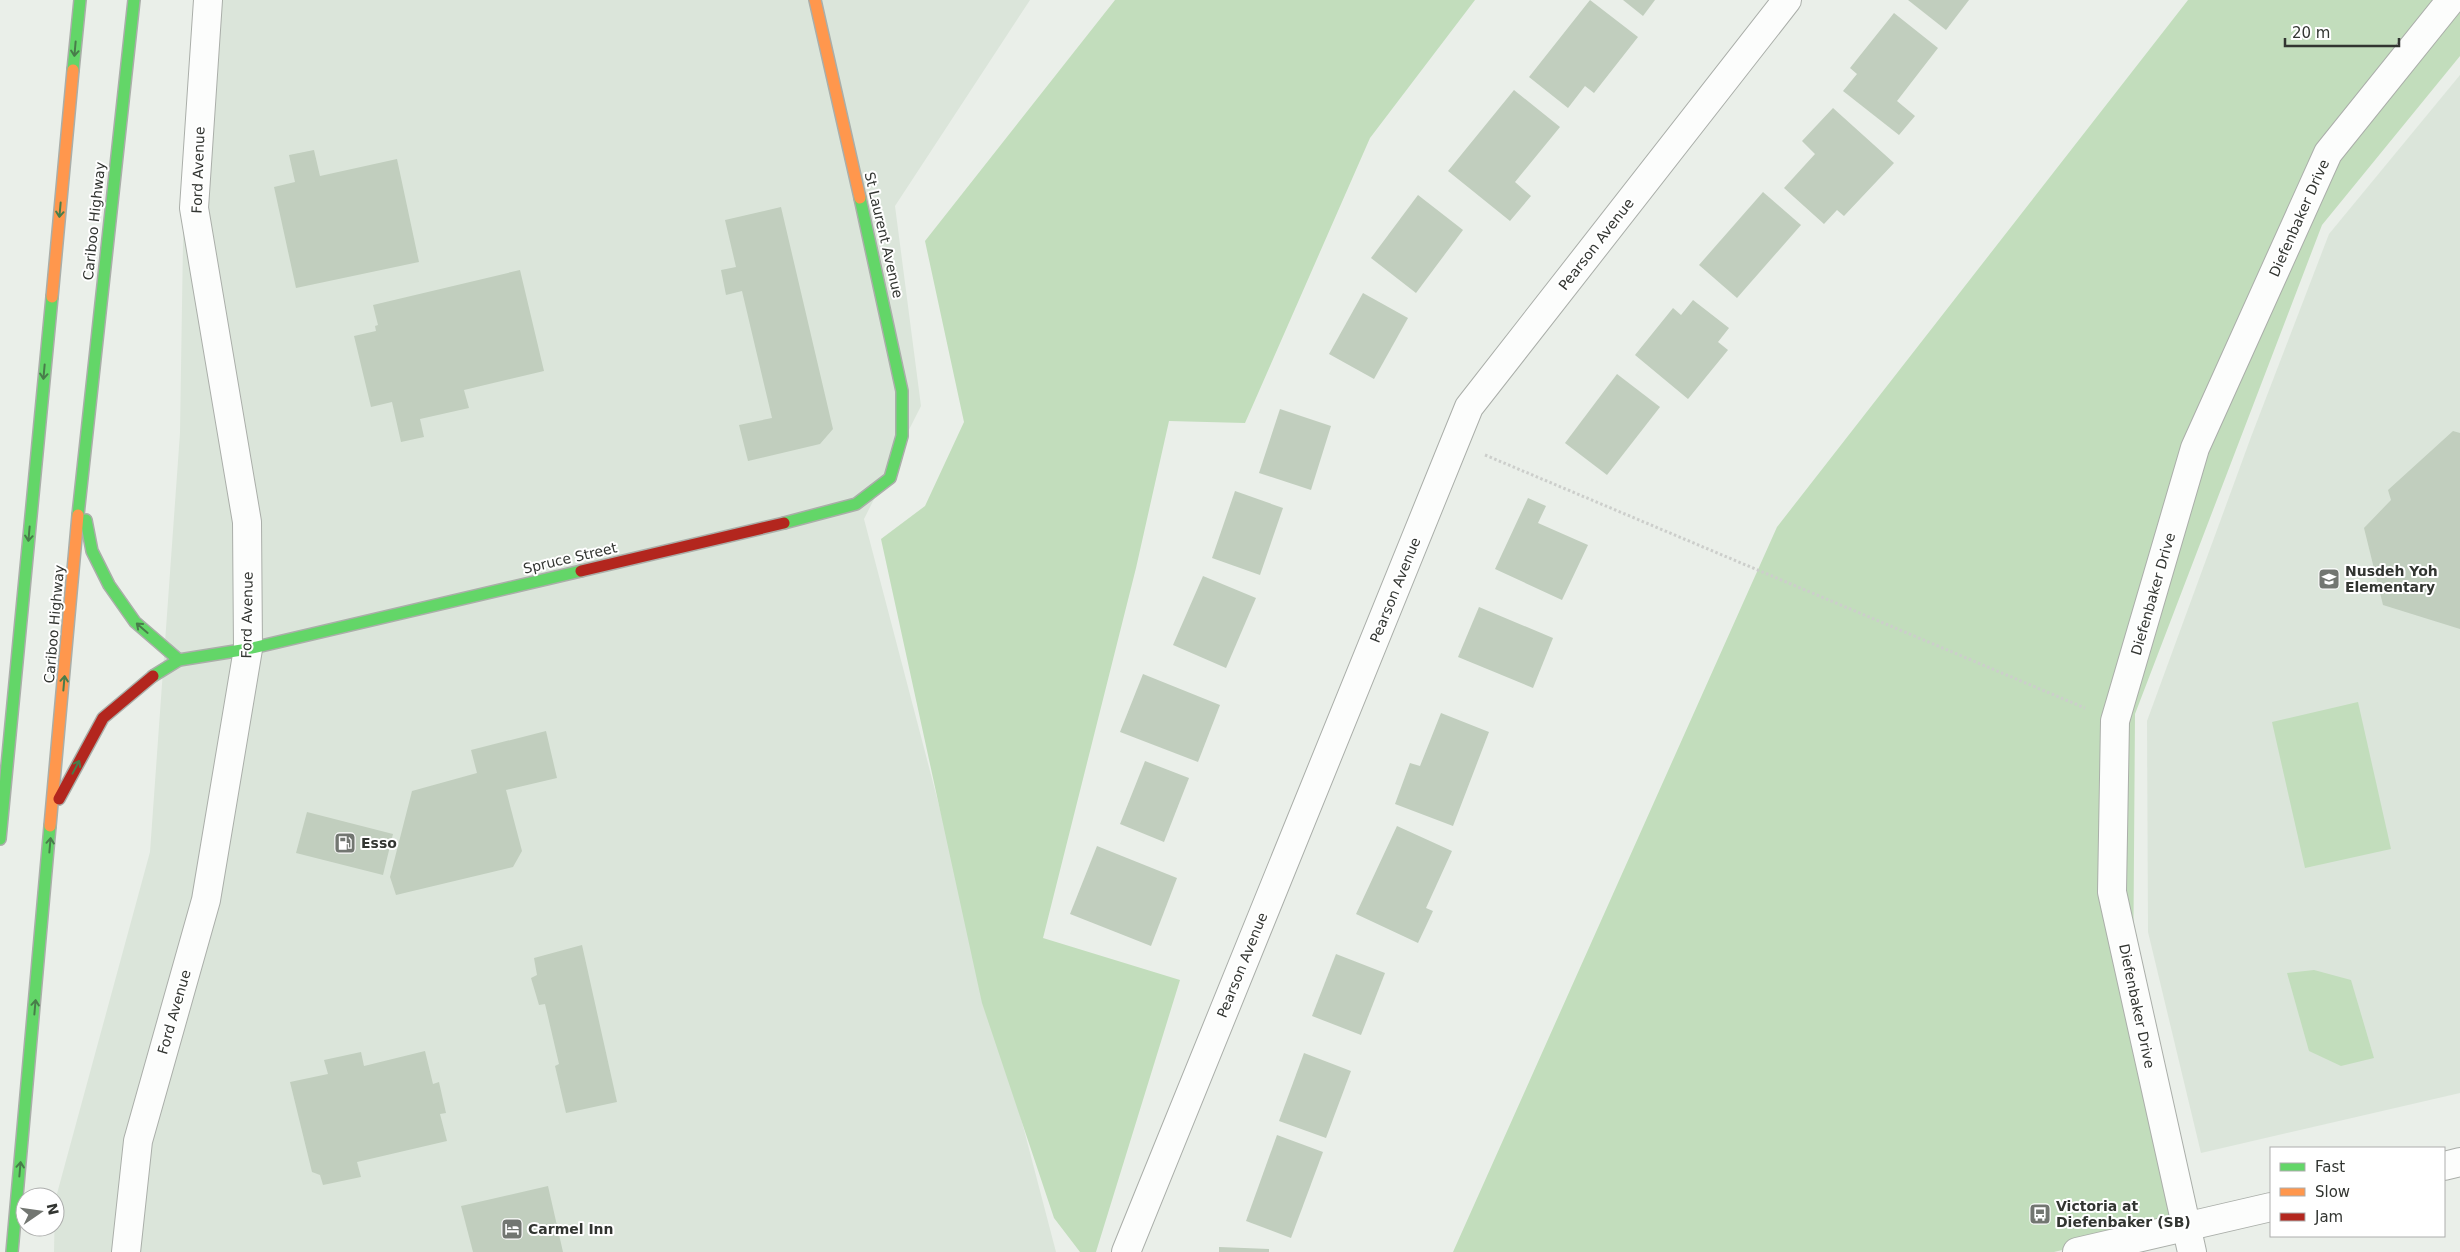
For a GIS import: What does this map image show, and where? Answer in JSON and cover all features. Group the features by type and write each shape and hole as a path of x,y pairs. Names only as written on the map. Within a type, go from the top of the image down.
{"main road":[{"path":"0,839 80,0"},
{"name":"Cariboo Highway","path":"12,1252 80,494 134,0"},
{"name":"St Laurent Avenue","path":"815,0 876,265 902,391 902,436 890,478"},
{"name":"Spruce Street","path":"179,660 248,648 820,515 856,504 890,478"},
{"path":"53,810 103,718 145,680 179,660 135,622 109,585 92,551 80,494"}],"street":[{"name":"Ford Avenue","path":"126,1252 138,1141 206,900 248,648 248,522 194,208 208,0"},
{"name":"Pearson Avenue","path":"1126,1252 1469,407 1787,0"},
{"name":"Diefenbaker Drive","path":"2189,1240 2112,892 2116,721 2195,448 2328,154 2451,0"},
{"path":"2445,1166 2460,1162"},
{"path":"2077,1252 2189,1240 2270,1207"}],"path":[{"path":"1455,442 2116,721"}],"shaded area":[{"path":"204,0 1030,0 895,206 921,406 864,519 1056,1252 54,1252 54,1237 65,1237 65,1187 59,1187 150,852 180,433 184,178"},
{"name":"Nusdeh Yoh Elementary","path":"2460,75 2460,1093 2201,1153 2148,932 2147,721 2251,437 2329,234"}],"green space":[{"path":"1115,0 1475,0 1370,138 1245,423 1169,421 1136,568 1043,938 1180,980 1096,1252 1080,1252 1054,1218 982,1003 881,539 925,506 964,422 925,241"},
{"path":"2188,0 2460,0 2460,56 2322,225 2135,714 2133,992 2187,1220 2054,1252 1453,1252 1777,527"},
{"path":"2358,702 2391,849 2305,868 2272,722"},
{"path":"2314,970 2351,980 2374,1058 2341,1066 2309,1051 2287,973"}],"building":[{"path":"1590,0 1638,37 1594,93 1585,86 1568,108 1529,77"},
{"path":"1623,0 1655,0 1643,16"},
{"path":"1908,0 1969,0 1946,30"},
{"path":"1894,13 1938,48 1897,101 1915,116 1899,135 1843,91 1857,74 1850,68"},
{"path":"1514,90 1560,127 1515,182 1531,196 1510,221 1448,171"},
{"path":"1833,108 1894,163 1844,216 1837,210 1824,224 1784,188 1815,154 1802,141"},
{"path":"314,150 320,176 397,159 419,262 296,288 274,187 295,182 289,155"},
{"path":"1763,192 1801,225 1737,298 1699,265"},
{"path":"1418,195 1463,230 1416,293 1371,258"},
{"path":"781,207 833,429 820,444 748,461 739,425 772,418 742,291 726,295 721,270 736,267 725,220"},
{"path":"520,270 544,371 464,390 469,408 420,419 424,437 401,442 392,402 371,407 354,336 376,331 375,326 378,325 373,305"},
{"path":"1363,293 1408,318 1374,379 1329,354"},
{"path":"1693,300 1729,328 1718,342 1728,350 1688,399 1635,355 1673,308 1681,315"},
{"path":"1617,374 1660,407 1607,475 1565,443"},
{"path":"1280,409 1331,426 1311,490 1259,473"},
{"path":"2453,431 2460,433 2460,629 2383,605 2364,528 2391,500 2388,490"},
{"path":"1235,491 1283,508 1260,575 1212,558"},
{"path":"1528,498 1546,506 1538,523 1588,545 1562,600 1495,569"},
{"path":"1203,576 1256,598 1226,668 1173,645"},
{"path":"1479,607 1553,638 1533,688 1458,657"},
{"path":"1143,674 1220,705 1198,762 1120,732"},
{"path":"1441,713 1489,732 1453,826 1395,804 1410,763 1420,766"},
{"path":"546,731 557,778 506,790 522,851 513,867 396,895 390,877 412,791 477,773 471,750"},
{"path":"1145,761 1189,778 1164,842 1120,824"},
{"name":"Esso","path":"307,812 393,834 383,875 296,853"},
{"path":"1397,826 1452,851 1426,908 1433,911 1418,943 1356,914"},
{"path":"1097,846 1177,878 1151,946 1070,914"},
{"path":"582,945 617,1102 566,1113 555,1066 559,1064 545,1004 539,1005 531,978 537,975 534,958"},
{"path":"1336,954 1385,973 1361,1035 1312,1016"},
{"path":"425,1051 433,1084 439,1082 446,1113 440,1114 447,1141 357,1162 361,1177 323,1185 320,1175 312,1172 290,1082 328,1074 324,1060 361,1052 364,1066"},
{"path":"1304,1053 1351,1071 1326,1138 1279,1121"},
{"path":"1277,1135 1323,1152 1291,1238 1246,1221"},
{"name":"Carmel Inn","path":"548,1186 563,1252 473,1252 461,1206"},
{"path":"1219,1247 1269,1249 1269,1252 1219,1252"}],"traffic: fast":[{"path":"73,70 80,0"},
{"path":"78,515 134,0"},
{"path":"784,523 856,504 890,478 902,436 902,391 860,198"},
{"path":"0,839 52,297"},
{"path":"86,520 92,551 109,585 135,622 179,660"},
{"path":"248,649 581,571"},
{"path":"153,676 179,660 248,649"},
{"path":"12,1252 50,826"}],"traffic: slow":[{"path":"815,0 860,198"},
{"path":"52,297 73,70"},
{"path":"50,826 78,515"}],"traffic: jam":[{"path":"581,571 784,523"},
{"path":"59,799 103,718 153,676"}],"place":[{"name":"Nusdeh Yoh Elementary","path":"2329,579"},
{"name":"Esso","path":"345,843"},
{"name":"Victoria at Diefenbaker (SB)","path":"2040,1214"},
{"name":"Carmel Inn","path":"512,1229"}]}
